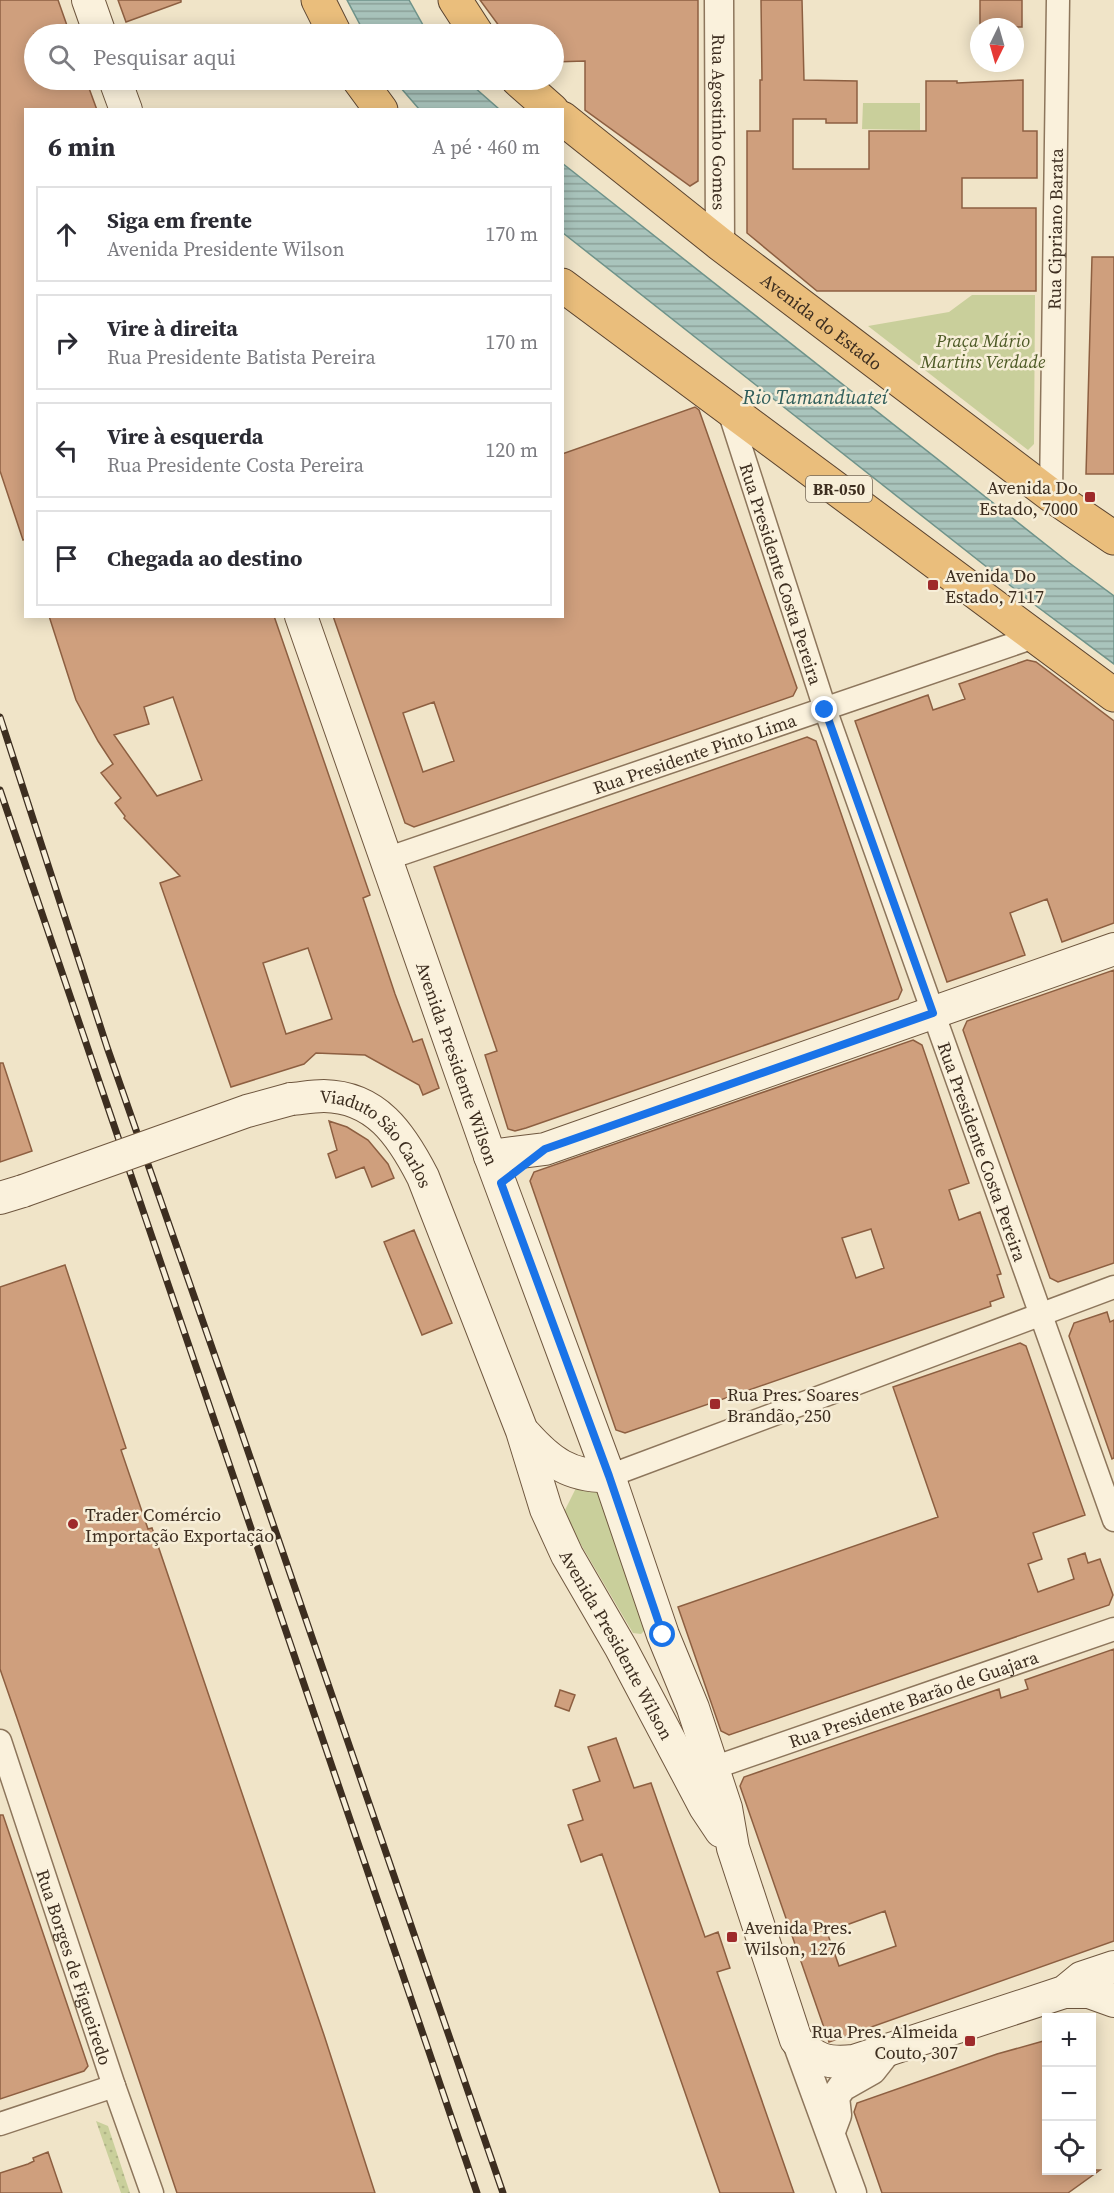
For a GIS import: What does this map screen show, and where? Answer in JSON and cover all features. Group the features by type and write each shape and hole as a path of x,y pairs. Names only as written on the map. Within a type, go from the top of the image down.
{"highway":[{"path":"318,0 330,24"},
{"path":"455,0 471,24"},
{"path":"366,90 380,108"},
{"path":"529,90 550,108"},
{"name":"Avenida do Estado","path":"564,120 720,244 1051,495 1114,538"},
{"name":"BR-050","path":"564,286 728,406 1114,695"}],"main road":[{"path":"88,0 96,24"},
{"path":"119,90 125,108"},
{"name":"Avenida Presidente Wilson","path":"303,618 496,1169 609,1476 663,1635 693,1708 729,1817 733,1848 796,2040"},
{"path":"496,1169 545,1149 1114,949"},
{"name":"Viaduto São Carlos","path":"12,1194 247,1111 291,1099 325,1096 362,1104 387,1121 408,1148 423,1177 522,1431"},
{"path":"522,1431 544,1456 575,1472 609,1476"},
{"name":"Avenida Presidente Wilson","path":"522,1431 546,1509 567,1555 621,1648 705,1807 733,1848"},
{"path":"546,1509 562,1479 575,1472"},
{"path":"1064,1992 1081,1978 1114,1967"},
{"path":"796,2040 806,2050 828,2062 854,2061 1064,1992 1089,1992 1114,2001"}],"street":[{"name":"Rua Agostinho Gomes","path":"718,0 720,244"},
{"name":"Rua Cipriano Barata","path":"1051,495 1058,0"},
{"name":"Rua Presidente Costa Pereira","path":"728,406 825,710 1114,1520"},
{"name":"Rua Presidente Pinto Lima","path":"386,859 1037,636"},
{"path":"609,1476 1114,1287"},
{"name":"Rua Presidente Barão de Guajara","path":"713,1768 1114,1629"},
{"name":"Rua Borges de Figueiredo","path":"0,1741 114,2086 152,2193"},
{"name":"Avenida Presidente Wilson","path":"796,2040 852,2193"},
{"path":"831,2133 837,2115 835,2097 842,2087 872,2070 887,2051"},
{"path":"0,2124 114,2086"}],"green space":[{"path":"863,103 920,103 920,130 862,129"},
{"name":"Praça Mário Martins Verdade","path":"972,295 1035,295 1034,444 1028,450 868,326 949,312"},
{"path":"595,1479 648,1627 641,1634 633,1633 563,1514 580,1480"},
{"path":"96,2121 108,2126 130,2193 121,2193"}],"water":[{"path":"347,0 409,0 422,24 360,24"},
{"path":"403,90 477,90 498,108 418,108"},
{"name":"Rio Tamanduateí","path":"564,165 1114,596 1114,664 1035,605 564,234"}],"building":[{"path":"0,0 58,0 66,24 24,24 24,90 90,90 96,108 24,108 24,540 0,471"},
{"path":"118,0 181,0 181,2 126,22"},
{"path":"480,0 698,0 698,181 690,186 585,110 585,61 564,62 564,24 498,24"},
{"path":"761,0 802,0 804,80 857,81 857,123 826,123 826,119 793,119 793,169 869,169 869,131 926,131 926,81 957,81 957,83 1023,80 1023,131 1037,131 1037,178 962,178 962,208 1036,208 1036,291 817,291 747,233 747,131 760,131"},
{"path":"980,0 1022,0 1022,18 980,18"},
{"path":"1092,257 1114,257 1114,474 1086,474"},
{"path":"695,407 699,410 797,688 793,696 414,827 405,823 334,618 564,618 564,453","holes":["434,702 454,761 423,772 403,713"]},
{"path":"50,618 275,618 370,895 363,898 395,994 413,1042 422,1039 439,1088 423,1095 419,1085 365,1055 316,1053 304,1064 231,1087 160,883 180,876 124,818 125,816 115,803 121,798 101,773 113,764 76,700","holes":["173,697 202,780 157,796 114,735 149,724 144,707","308,948 332,1019 286,1034 263,963"]},
{"path":"1027,660 1036,662 1114,721 1114,923 1062,942 1047,899 1010,913 1025,955 947,982 855,721 928,695 933,710 965,699 959,684"},
{"path":"807,737 816,741 902,990 898,999 526,1128 515,1131 508,1129 485,1055 497,1051 434,867"},
{"path":"1114,970 1114,1263 1058,1282 1050,1278 963,1030 967,1021"},
{"path":"913,1040 922,1045 969,1183 949,1190 959,1220 980,1212 1001,1274 997,1275 1004,1297 990,1302 991,1306 625,1433 616,1430 530,1181 534,1172","holes":["871,1229 884,1268 856,1278 842,1238"]},
{"path":"0,1063 3,1063 32,1151 0,1162"},
{"path":"329,1121 347,1127 368,1140 388,1164 394,1178 372,1187 364,1167 336,1178 328,1154 337,1150"},
{"path":"414,1230 452,1323 422,1335 384,1242"},
{"path":"65,1265 126,1448 121,1450 148,1529 152,1528 324,2035 375,2193 177,2193 0,1669 0,1287"},
{"path":"1107,1312 1110,1322 1114,1320 1114,1458 1112,1459 1069,1336 1074,1323"},
{"path":"1020,1343 1026,1346 1085,1515 1033,1533 1042,1559 1028,1564 1038,1592 1074,1579 1068,1559 1085,1553 1088,1563 1100,1559 1113,1595 1109,1605 729,1735 721,1731 678,1607 938,1517 893,1387"},
{"path":"1114,1649 1114,1941 829,2042 740,1786 744,1777 999,1689 1001,1698 1028,1689 1025,1680","holes":["885,1911 896,1946 839,1966 827,1932"]},
{"path":"560,1690 575,1695 569,1711 555,1706"},
{"path":"616,1738 634,1788 651,1783 705,1937 718,1932 730,1968 717,1972 794,2193 720,2193 602,1854 581,1862 568,1825 583,1820 573,1790 600,1781 588,1747"},
{"path":"0,1815 3,1815 88,2066 84,2071 0,2099"},
{"path":"1042,2041 1042,2175 1093,2175 1068,2193 882,2193 854,2112 857,2103 997,2054"},
{"path":"48,2152 62,2193 0,2193 0,2173 28,2164 34,2161 33,2158"}],"railway":[{"path":"0,717 107,1047 503,2193"},
{"path":"0,790 477,2193"}],"place":[{"name":"Avenida Do Estado, 7000","path":"1090,497"},
{"name":"Avenida Do Estado, 7117","path":"933,585"},
{"name":"Rua Pres. Soares Brandão, 250","path":"715,1404"},
{"name":"Trader Comércio Importação Exportação","path":"73,1524"},
{"name":"Avenida Pres. Wilson, 1276","path":"732,1937"},
{"name":"Rua Pres. Almeida Couto, 307","path":"970,2041"}],"route":[{"path":"663,1635 609,1476 501,1183 545,1149 933,1013 825,710"}]}
